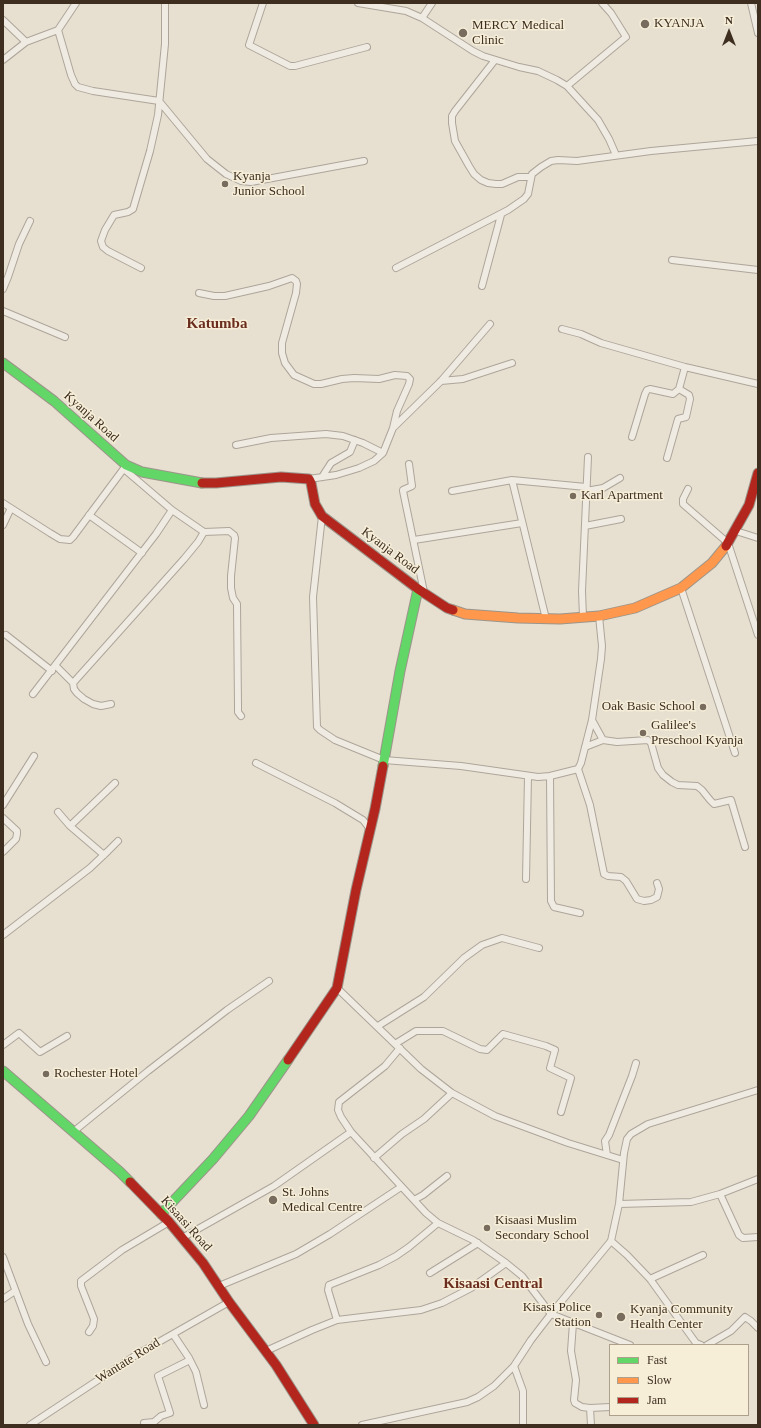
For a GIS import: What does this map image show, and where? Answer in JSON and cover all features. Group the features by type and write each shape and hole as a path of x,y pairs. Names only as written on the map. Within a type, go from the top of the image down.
{"street":[{"path":"3,60 26,42 58,30 76,3"},
{"path":"141,268 108,251 103,247 102,241 105,230 114,215 128,212 133,209 150,152 158,115 165,44 165,3"},
{"path":"263,3 249,45 290,66 367,47"},
{"path":"358,3 399,10 422,18 472,51 495,60 547,74 567,86 601,124 616,155"},
{"path":"422,18 432,3"},
{"path":"567,86 626,37 611,13 602,3"},
{"path":"751,3 758,33"},
{"path":"3,20 26,42"},
{"path":"58,30 71,75 78,87 99,93 159,101 207,159 226,174 241,181 251,182 364,161"},
{"path":"495,60 452,116 455,141 474,174 481,180 488,183 502,184 518,178 531,177"},
{"path":"396,268 501,215 524,199 528,194 532,174 541,167 552,162 558,160 577,161 616,155 758,141"},
{"path":"482,286 501,215"},
{"path":"3,289 19,244 30,221"},
{"path":"672,260 758,270"},
{"path":"198,293 214,296 225,296 269,286 292,278 296,281 296,293 282,343 282,353 285,363 294,375 314,384 354,378 379,379 395,375 407,376 410,379 397,411 394,428 383,453 374,461 359,468 336,475 309,479"},
{"path":"3,311 65,337"},
{"path":"394,428 441,381 490,324"},
{"path":"562,329 581,334 601,343 685,367 758,384"},
{"name":"Kyanja Road","path":"3,363 54,401 125,467 148,474 199,483 216,483 281,477 309,479 315,504 322,516 447,608 465,614 546,619 599,616 635,608 680,588 712,563 728,543 736,531 748,505 758,473"},
{"path":"441,381 463,379 512,363"},
{"path":"632,437 647,390 650,389 673,394 679,389 685,367"},
{"path":"667,458 678,419 686,417 690,399 689,396 679,389"},
{"path":"236,445 271,438 326,434 343,436 355,440 383,453"},
{"path":"322,477 331,463 350,452 355,440"},
{"path":"583,617 582,591 588,457"},
{"path":"161,1214 213,1159 249,1116 337,988 384,760 400,671 421,590 414,540 403,491 412,486 409,464"},
{"path":"3,503 50,533 65,540 73,537 125,467 172,510 204,532 229,531 234,535 235,538 230,576 233,598 237,604 238,712 241,716"},
{"path":"452,491 512,480 586,489 603,488 620,478"},
{"path":"512,480 546,619"},
{"path":"688,489 683,499 683,504 728,543 758,635"},
{"path":"3,525 11,508"},
{"path":"33,694 161,527 172,510"},
{"path":"89,515 142,552"},
{"path":"322,516 313,597 317,727 335,740 384,760 461,766 528,776 550,776 578,769 581,764 592,720 602,646 599,616"},
{"path":"585,526 620,519"},
{"path":"414,540 522,523"},
{"path":"736,531 758,538"},
{"path":"73,683 184,559 204,532"},
{"path":"680,588 735,753"},
{"path":"6,636 54,668 73,683 77,694 84,699 101,706 111,704"},
{"path":"592,720 603,740"},
{"path":"585,747 603,740 617,742 648,740 651,742 658,768 663,775 672,782 678,785 697,786 714,804 731,800 745,847"},
{"path":"3,805 34,756"},
{"path":"256,763 335,803 363,820 370,829"},
{"path":"578,769 590,805 604,874 608,876 621,877 626,881 638,899 644,902 657,897 659,889 657,883"},
{"path":"526,879 528,776"},
{"path":"550,776 551,901 554,907 580,913"},
{"path":"70,826 115,783"},
{"path":"58,812 70,826 104,855"},
{"path":"3,818 16,831 17,834 16,839 3,852"},
{"path":"3,934 104,855 118,841"},
{"path":"378,1026 424,997 464,958 482,945 502,938 539,948"},
{"path":"73,1132 144,1074 227,1010 269,982"},
{"path":"337,988 430,1076 452,1093 495,1116 568,1143 623,1160"},
{"path":"561,1112 571,1078 550,1068 555,1050 503,1034 487,1050 480,1050 443,1031 416,1031 398,1046 385,1066 339,1102 338,1110 351,1132 374,1158 426,1213 438,1223 478,1243 506,1263 522,1276 551,1314 614,1337 628,1344"},
{"path":"3,1045 19,1033 40,1052 67,1036"},
{"path":"607,1155 605,1141 609,1135 636,1063"},
{"name":"Kisaasi Road","path":"3,1071 120,1172 169,1222 203,1263 266,1351 314,1425"},
{"path":"362,1425 467,1402 485,1394 514,1366 531,1340 551,1314 611,1241 619,1204 623,1160 628,1139 638,1129 648,1124 758,1090"},
{"path":"374,1158 402,1134 434,1111 452,1093"},
{"path":"182,1238 274,1186 351,1132"},
{"path":"414,1200 423,1195 447,1176"},
{"path":"619,1204 691,1202 720,1194 758,1179"},
{"path":"219,1286 296,1254 330,1234 401,1187"},
{"path":"720,1194 739,1235 742,1238 758,1237"},
{"path":"90,1332 94,1319 81,1286 81,1281 122,1250 169,1222"},
{"path":"337,1320 328,1290 329,1285 379,1265 396,1256 438,1223"},
{"path":"611,1241 650,1279 696,1343 698,1344"},
{"path":"430,1273 478,1243"},
{"path":"650,1279 703,1255"},
{"path":"3,1257 28,1324 46,1362"},
{"path":"266,1351 337,1320 428,1308 452,1299 471,1288 506,1263"},
{"path":"3,1299 16,1291"},
{"name":"Wantate Road","path":"30,1425 136,1355 230,1302"},
{"path":"709,1344 731,1331 745,1317 758,1328"},
{"path":"573,1323 571,1351 576,1380 574,1400 577,1405 590,1408 609,1407"},
{"path":"174,1334 196,1372 204,1405"},
{"path":"144,1423 154,1422 161,1416 170,1413 158,1376 190,1360"},
{"path":"514,1366 523,1391 523,1425"},
{"path":"590,1408 591,1425"}],"traffic: fast":[{"path":"3,363 54,401 126,465 142,472 202,483"},
{"path":"383,766 400,671 418,589"},
{"path":"161,1214 213,1159 249,1116 288,1060"},
{"path":"3,1071 130,1182"}],"traffic: slow":[{"path":"453,610 465,614 518,618 560,619 599,616 635,608 681,588 712,563 726,546"}],"traffic: jam":[{"path":"726,546 749,505 758,473"},
{"path":"202,483 281,477 309,479 315,504 322,516 418,589 447,608 453,610"},
{"path":"288,1060 337,988 356,890 375,809 383,766"},
{"path":"130,1182 169,1222 203,1263 229,1302 276,1365 314,1425"}],"place":[{"name":"KYANJA","path":"645,24"},
{"name":"MERCY Medical Clinic","path":"463,33"},
{"name":"Kyanja Junior School","path":"225,184"},
{"name":"Karl Apartment","path":"573,496"},
{"name":"Oak Basic School","path":"703,707"},
{"name":"Galilee's Preschool Kyanja","path":"643,733"},
{"name":"Rochester Hotel","path":"46,1074"},
{"name":"St. Johns Medical Centre","path":"273,1200"},
{"name":"Kisaasi Muslim Secondary School","path":"487,1228"},
{"name":"Kisasi Police Station","path":"599,1315"},
{"name":"Kyanja Community Health Center","path":"621,1317"}],"district":[{"name":"Katumba","path":"217,324"},
{"name":"Kisaasi Central","path":"493,1284"}]}
